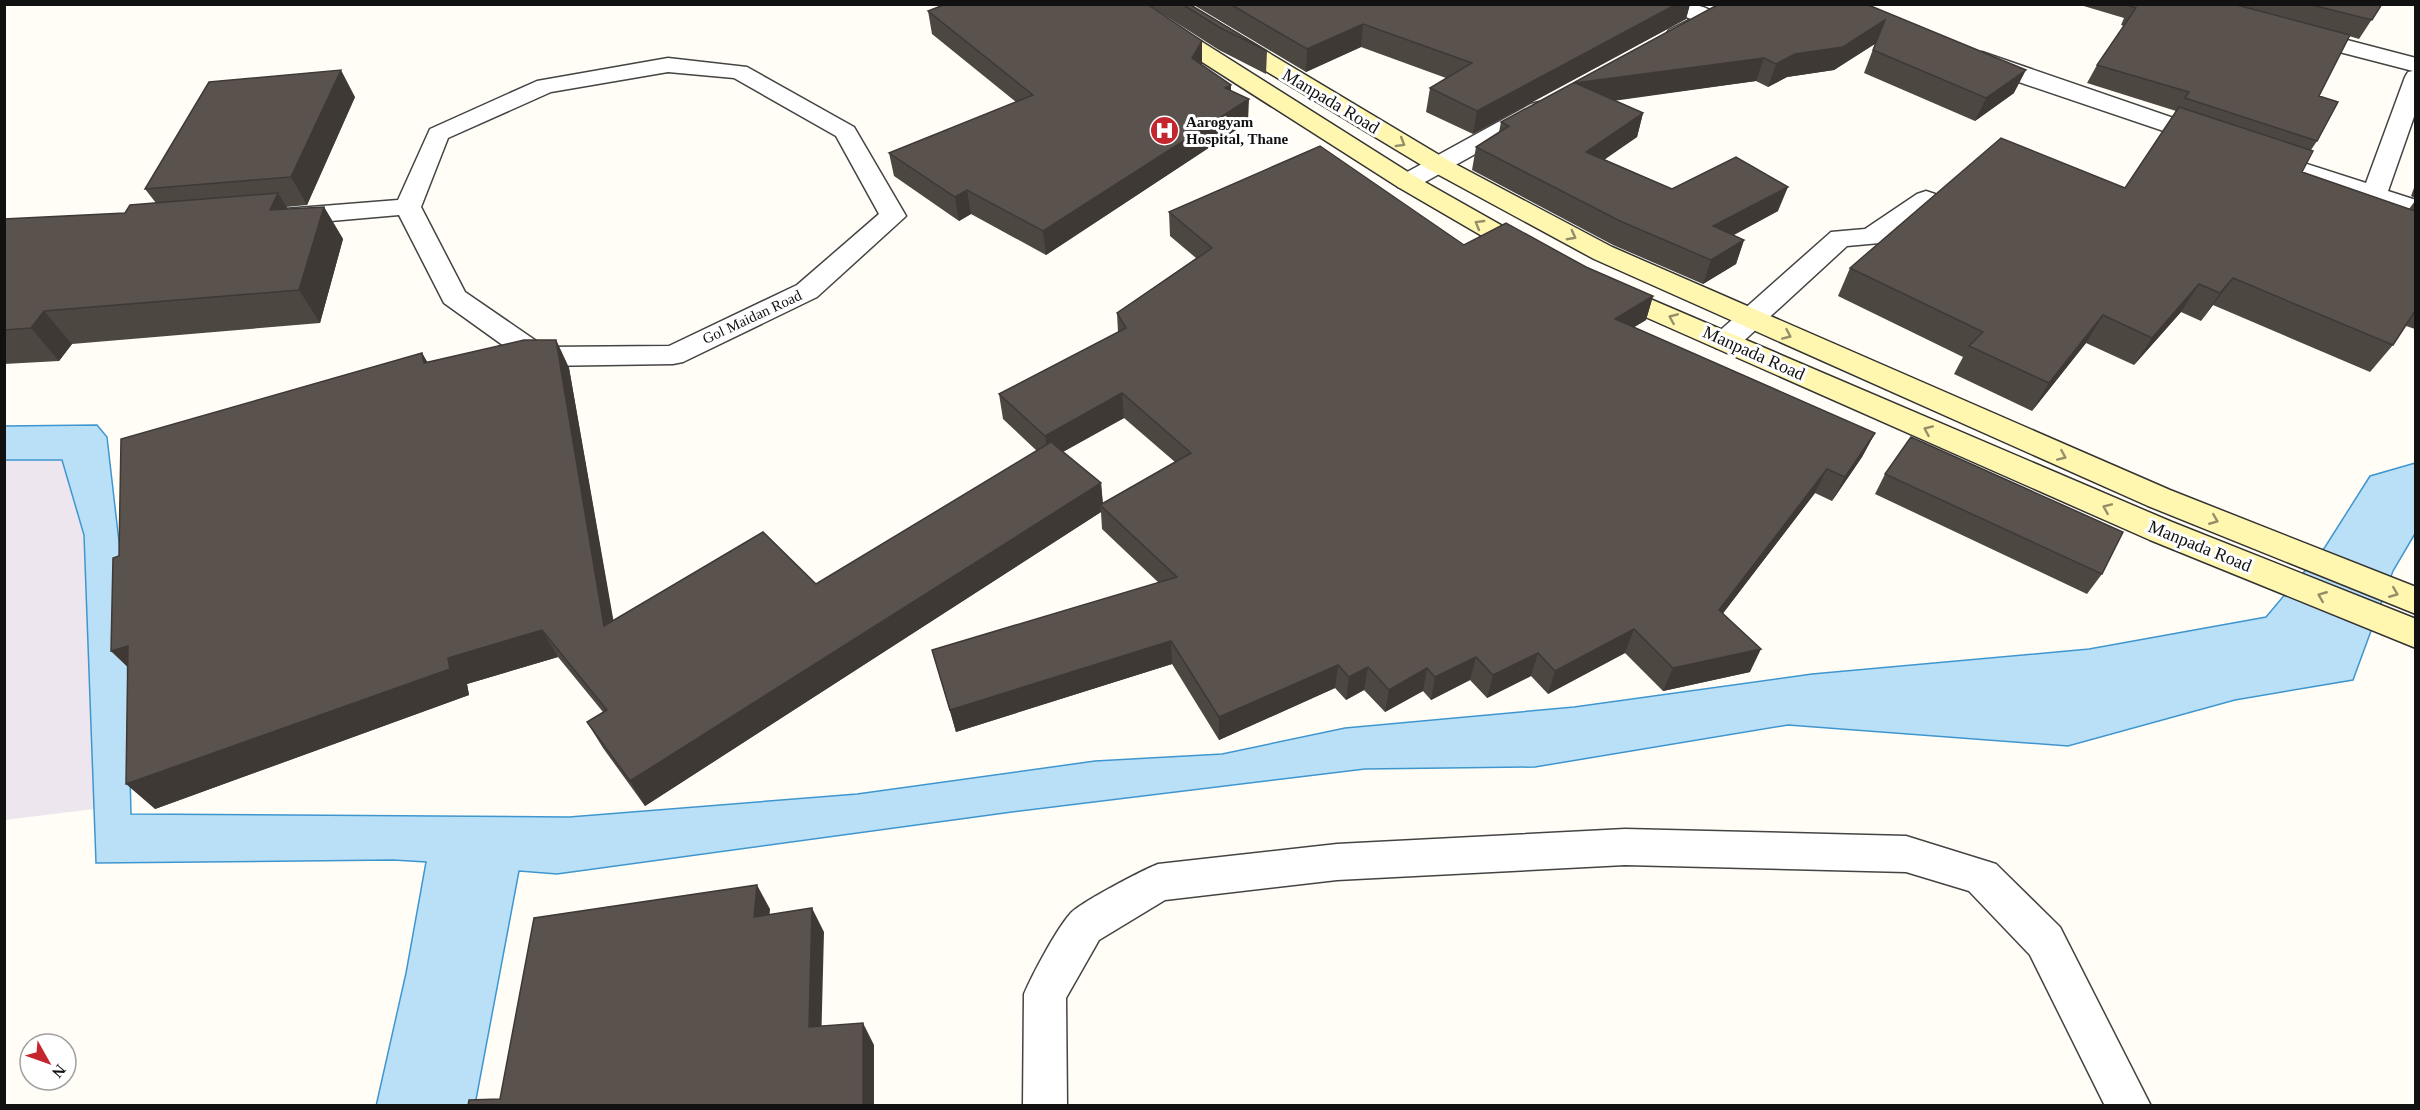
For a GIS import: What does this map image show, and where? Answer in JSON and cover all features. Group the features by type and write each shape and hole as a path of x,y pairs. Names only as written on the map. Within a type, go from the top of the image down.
{"main road":[{"name":"Manpada Road","path":"1127,4 1407,182 1549,262"},
{"name":"Manpada Road","path":"1171,4 1437,164 1603,253 1751,319 2024,455 2161,531 2415,634"},
{"path":"1218,62 1246,51"},
{"name":"Manpada Road","path":"1580,277 1726,341 2024,455 2159,498 2415,601"}],"street":[{"path":"1656,46 1716,14 1676,4"},
{"path":"2281,30 2415,65"},
{"path":"1965,52 2018,74 2415,209"},
{"name":"Gol Maidan Road","path":"668,65 739,72 846,132 893,216 807,291 673,355 539,357 454,297 408,207 438,134 545,86 668,65"},
{"path":"2374,195 2415,77"},
{"path":"1407,182 1562,97"},
{"path":"1726,341 1840,238 1870,237 1926,199"},
{"path":"258,219 408,207"},
{"path":"1045,1106 1045,994 1085,926 1158,882 1337,862 1626,848 1906,854 1982,878 2045,941 2129,1106"}],"shaded area":[{"path":"4,460 62,460 84,535 94,809 5,820"}],"water":[{"path":"97,425 107,437 126,603 131,814 569,817 857,794 1095,761 1222,754 1345,728 1574,707 1812,674 2089,649 2266,617 2325,547 2370,476 2415,463 2416,532 2393,571 2353,680 2235,700 2068,746 1788,725 1535,767 1365,769 1012,812 557,874 519,871 475,1105 376,1106 406,973 426,862 393,860 96,863 84,535 62,460 5,460 4,426"}],"building":[{"path":"946,4 1147,4 1202,41 1192,58 1231,85 1225,88 1249,99 1043,231 967,190 955,197 889,153 1033,95 928,11"},
{"path":"1182,4 1189,4 1267,51 1219,27"},
{"path":"1230,4 1677,4 1477,111 1430,88 1472,63 1363,24 1307,49"},
{"path":"1719,4 1866,4 2026,70 1986,98 1873,50 1885,20 1843,47 1795,54 1776,64 1764,58 1575,83 1643,113 1586,152 1672,189 1736,157 1788,187 1713,226 1744,240 1711,260 1620,221 1476,147 1509,126 1501,122"},
{"path":"2132,4 2233,4 2350,35 2319,96 2338,102 2317,141 2185,98 2189,92 2097,65 2136,8 2130,6"},
{"path":"2308,4 2382,4 2372,20"},
{"path":"341,70 291,177 145,189 209,82"},
{"path":"2179,107 2313,151 2302,172 2415,211 2415,311 2393,345 2233,278 2220,293 2199,284 2152,338 2103,315 2049,383 1969,346 1983,332 1850,268 2001,138 2125,188"},
{"path":"1320,146 1464,245 1506,223 1586,267 1653,296 1615,319 1875,433 1845,477 1827,469 1719,610 1761,649 1673,668 1634,629 1555,671 1538,653 1493,675 1476,657 1435,677 1427,668 1389,690 1368,667 1349,677 1338,665 1219,717 1171,641 950,710 932,650 1177,577 1100,505 1191,453 1122,393 1045,436 999,394 1126,328 1117,313 1212,248 1169,212"},
{"path":"278,193 270,210 324,207 299,290 44,311 31,328 4,330 4,219 125,213 130,205"},
{"path":"524,340 556,340 604,626 763,532 816,584 1051,442 1101,483 630,781 587,722 607,710 542,630 448,658 450,669 126,784 128,646 111,651 113,558 119,556 121,439 422,353 424,363"},
{"path":"1911,437 2123,532 2102,574 1885,474"},
{"path":"757,885 754,917 812,908 809,1027 863,1023 863,1106 468,1106 469,1100 500,1099 534,918"}],"place":[{"name":"Aarogyam Hospital, Thane","path":"1165,131"}]}
